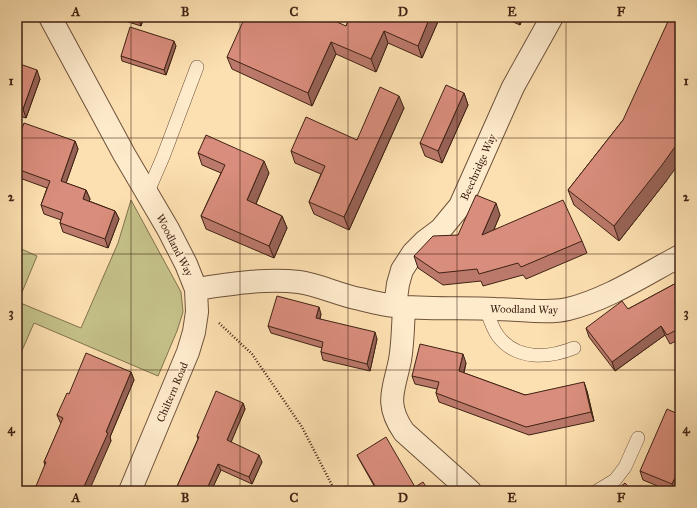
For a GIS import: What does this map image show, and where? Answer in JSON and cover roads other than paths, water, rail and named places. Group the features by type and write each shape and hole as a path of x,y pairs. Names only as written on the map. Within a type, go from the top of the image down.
{"street":[{"name":"Woodland Way","path":"50,17 186,264 196,289 247,282 299,282 355,298 400,307 433,309 486,308 549,311 566,309 588,303 609,294 680,256"},
{"name":"Beechridge Way","path":"400,307 398,284 402,270 413,253 425,241 441,229 460,206 513,87 552,17"},
{"name":"Chiltern Road","path":"130,491 188,352 194,332 197,312 196,289"},
{"path":"400,307 400,361 393,389 393,409 396,420 404,432 470,491"}],"lane":[{"path":"147,194 163,157 196,67"},
{"path":"486,308 492,326 498,337 515,350 525,354 552,355 574,348"},
{"path":"597,491 615,480 625,467 638,438"}]}
